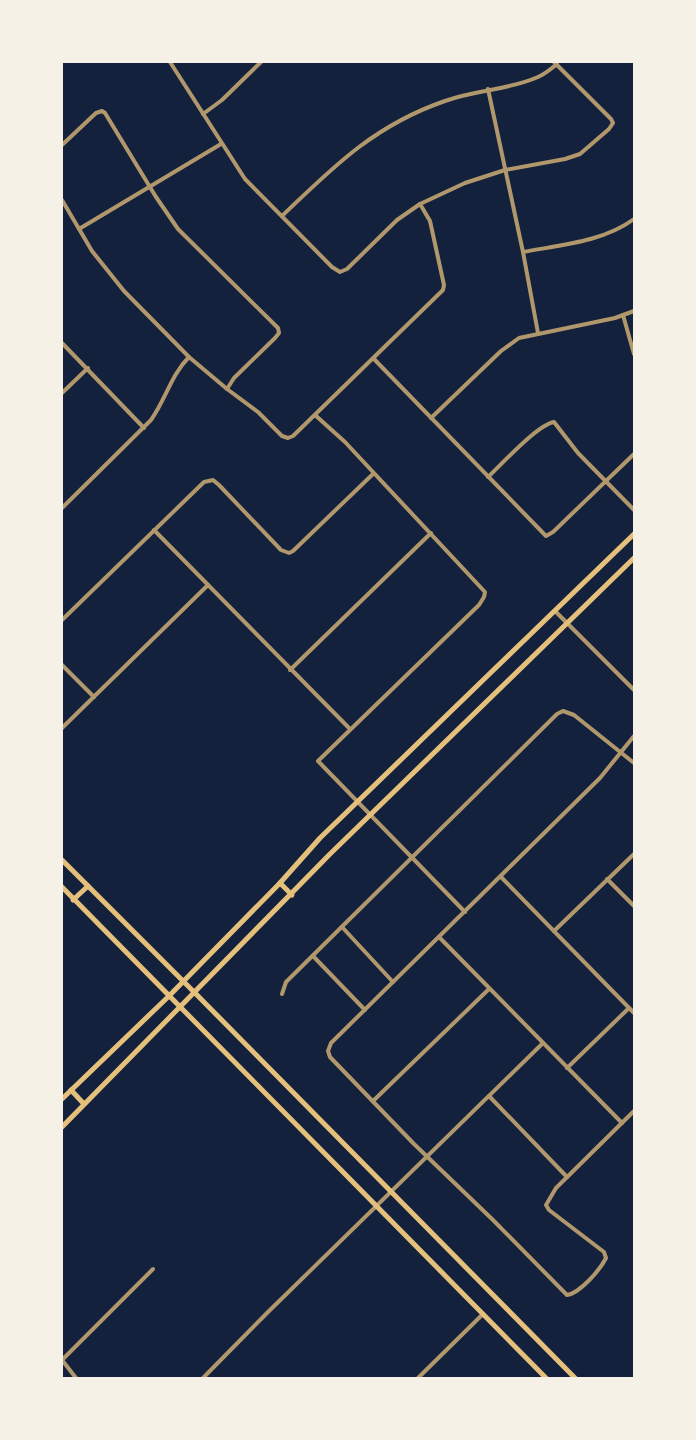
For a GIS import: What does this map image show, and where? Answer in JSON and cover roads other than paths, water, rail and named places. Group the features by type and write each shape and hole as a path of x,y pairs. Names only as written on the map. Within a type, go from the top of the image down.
{"main road":[{"path":"62,1099 280,883 320,838 634,534"},
{"path":"62,1127 370,814 634,558"},
{"path":"62,860 575,1378"},
{"path":"280,883 292,895"},
{"path":"74,900 88,886"},
{"path":"62,887 546,1378"},
{"path":"71,1090 84,1104"}],"street":[{"path":"170,62 245,179 334,269 340,272 350,266 397,220 420,204 457,185 506,170 580,154 613,123 608,115 556,63 541,77 446,100 413,113 370,138 344,157 282,216"},
{"path":"203,114 222,100 261,62"},
{"path":"488,89 538,333"},
{"path":"62,146 94,114 102,111 108,116 178,229 280,332 227,388"},
{"path":"79,229 221,144"},
{"path":"62,200 107,272 189,357 258,412 284,437 290,438 441,293 443,288 430,221 420,204"},
{"path":"523,252 598,237 625,226 634,219"},
{"path":"431,418 505,347 519,338 634,311"},
{"path":"623,315 634,354"},
{"path":"62,343 144,428"},
{"path":"62,508 144,428 161,404 177,371 189,357"},
{"path":"374,359 547,536 634,454"},
{"path":"62,393 88,368"},
{"path":"315,415 345,442 482,588 485,594 478,605 318,761 465,912"},
{"path":"488,477 536,432 554,422 578,453 634,510"},
{"path":"62,620 204,482 211,480 219,485 281,550 289,553 373,474"},
{"path":"154,530 350,729"},
{"path":"290,670 431,533"},
{"path":"62,728 208,585"},
{"path":"555,611 634,690"},
{"path":"62,665 94,697"},
{"path":"282,994 286,982 554,717 563,711 574,715 634,764"},
{"path":"634,736 600,778 332,1043 328,1051 330,1057 373,1101 567,1295 572,1294 590,1278 606,1258 604,1252 557,1217 546,1205 556,1188 634,1110"},
{"path":"554,931 634,854"},
{"path":"501,876 634,1013"},
{"path":"608,879 634,906"},
{"path":"342,927 393,982"},
{"path":"439,938 622,1123"},
{"path":"313,956 365,1010"},
{"path":"373,1101 489,989"},
{"path":"567,1068 629,1008"},
{"path":"203,1378 543,1043"},
{"path":"489,1096 567,1177"},
{"path":"76,1378 62,1360 153,1269"},
{"path":"418,1378 483,1314"}]}
